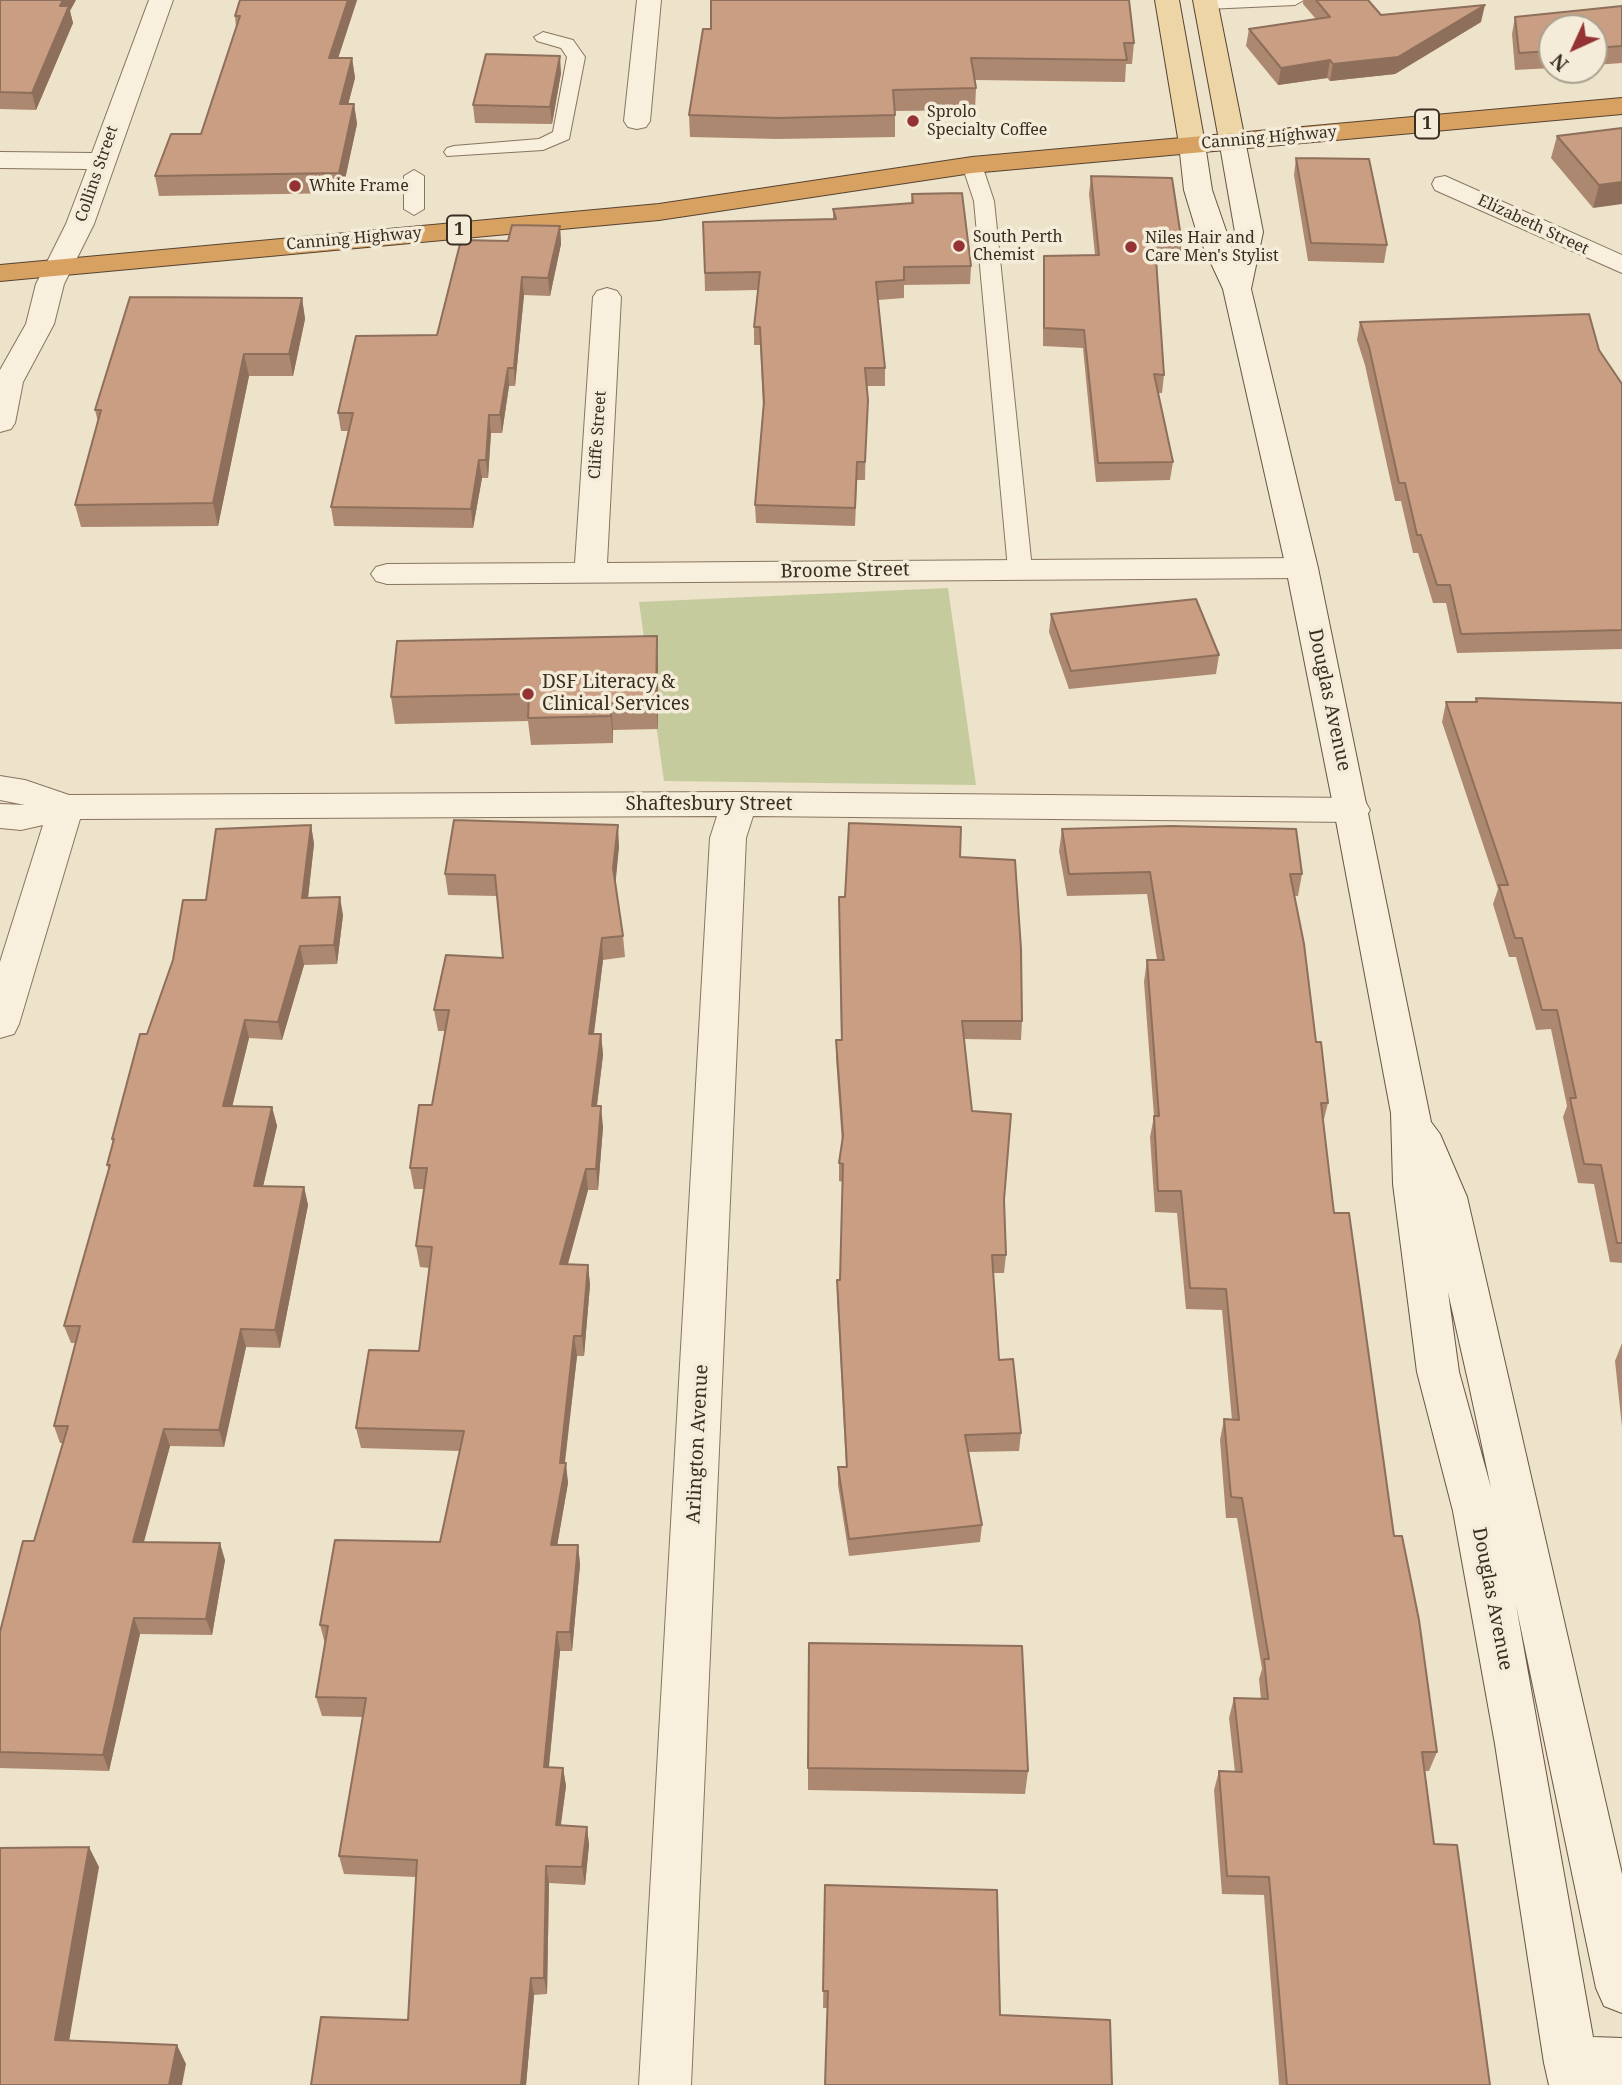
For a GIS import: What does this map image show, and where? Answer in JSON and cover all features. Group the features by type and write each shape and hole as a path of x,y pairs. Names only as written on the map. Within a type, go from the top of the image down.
{"highway":[{"name":"Canning Highway","path":"0,273 659,212 972,165 1622,106"},
{"name":"Canning Highway","path":"0,248 654,189 915,172"}],"main road":[{"name":"Douglas Avenue","path":"1167,0 1192,144"},
{"name":"Douglas Avenue","path":"1206,2 1232,140"}],"street":[{"name":"Collins Street","path":"0,423 8,382 40,324 58,268 80,224 161,0"},
{"path":"638,121 649,0"},
{"name":"Douglas Avenue","path":"1232,140 1249,232 1237,289"},
{"name":"Douglas Avenue","path":"1192,144 1198,190 1211,233 1237,289 1302,568 1352,810 1411,1113 1413,1184 1438,1372 1475,1511 1488,1579 1519,1744 1572,2074"},
{"path":"0,160 101,161"},
{"name":"Elizabeth Street","path":"1445,184 1622,265"},
{"name":"Cliffe Street","path":"590,573 607,297"},
{"name":"Broome Street","path":"387,575 1302,568"},
{"name":"Shaftesbury Street","path":"0,789 25,792 66,807"},
{"name":"Shaftesbury Street","path":"0,816 21,818 66,807 739,804 1352,810"},
{"name":"Arlington Avenue","path":"665,2085 728,838 739,804"},
{"path":"0,1024 66,807"},
{"name":"Douglas Avenue","path":"1411,1113 1447,1197 1491,1385 1622,1988"},
{"path":"1572,2074 1622,2064"}],"lane":[{"path":"1206,2 1295,0"},
{"path":"454,152 543,144 562,135 576,57 567,44 543,37"},
{"path":"972,165 984,201 1020,569"},
{"path":"414,176 414,209"}],"green space":[{"path":"948,588 976,785 664,781 639,602"}],"building":[{"path":"0,0 63,0 60,6 69,6 32,93 0,92"},
{"path":"240,0 348,0 329,58 352,58 340,104 354,104 339,173 155,176 171,134 201,134 240,16 235,16"},
{"path":"711,0 1129,0 1134,43 1124,43 1127,60 971,58 976,88 893,90 895,115 778,118 689,115 703,29 711,29"},
{"path":"1316,0 1368,0 1381,15 1485,5 1398,57 1333,64 1330,60 1281,68 1249,29 1330,17"},
{"path":"1622,6 1622,46 1608,47 1608,14 1544,14"},
{"path":"1538,15 1538,52 1519,53 1515,17"},
{"path":"486,54 560,56 550,107 473,105"},
{"path":"1622,128 1622,182 1599,185 1557,136"},
{"path":"1296,158 1369,159 1387,245 1311,243"},
{"path":"1091,176 1172,178 1182,244 1155,244 1164,375 1154,374 1173,462 1098,463 1084,330 1044,328 1044,256 1099,255"},
{"path":"962,193 971,266 904,267 904,280 876,282 885,368 865,368 868,400 865,462 857,462 855,508 755,505 764,402 760,327 754,327 760,272 705,273 703,222 836,219 833,209 913,203 912,194"},
{"path":"512,225 560,226 548,278 522,277 514,368 508,368 500,415 489,415 486,460 479,460 471,509 331,507 353,413 338,413 356,336 437,335 461,240 508,241"},
{"path":"130,297 302,298 289,354 244,354 213,503 75,505 101,410 95,410"},
{"path":"1589,314 1599,350 1622,384 1622,630 1461,634 1450,585 1437,585 1421,535 1417,535 1405,483 1399,483 1369,347 1360,322"},
{"path":"1196,599 1219,655 1071,671 1051,614"},
{"path":"657,636 656,702 611,703 611,716 528,718 529,694 391,697 397,641"},
{"path":"1476,698 1622,703 1622,1243 1617,1243 1601,1165 1584,1164 1570,1098 1576,1098 1557,1010 1542,1010 1522,938 1515,938 1499,885 1508,885 1446,702 1477,702"},
{"path":"454,820 618,825 613,868 623,936 602,938 589,1034 601,1034 592,1106 601,1106 596,1169 586,1169 560,1264 588,1265 582,1336 574,1336 560,1463 566,1463 551,1545 578,1545 570,1632 557,1632 544,1767 563,1768 556,1825 587,1827 582,1867 546,1866 544,1978 531,1978 521,2085 311,2085 321,2017 408,2020 417,1860 339,1856 366,1698 316,1697 328,1626 320,1625 335,1540 440,1542 464,1431 356,1428 369,1350 419,1351 432,1247 416,1246 427,1168 410,1168 419,1105 432,1105 449,1010 434,1010 446,955 503,958 495,875 445,874"},
{"path":"849,823 961,827 960,857 1015,860 1021,949 1022,1021 962,1021 972,1111 1011,1114 1004,1200 1006,1255 992,1255 999,1360 1013,1359 1021,1433 965,1435 982,1525 849,1539 838,1467 847,1467 837,1280 840,1280 843,1164 839,1163 843,1136 836,1040 842,1040 839,897 845,897"},
{"path":"311,825 302,898 340,897 334,945 300,946 278,1022 245,1020 223,1106 272,1107 254,1186 304,1187 275,1330 241,1329 219,1430 164,1429 133,1542 220,1543 206,1619 134,1618 103,1755 0,1752 0,1632 23,1541 34,1541 68,1426 54,1426 80,1326 64,1326 110,1165 107,1165 112,1139 140,1034 147,1034 173,960 183,900 206,900 216,829"},
{"path":"1171,826 1296,829 1302,874 1290,874 1304,944 1316,1042 1321,1042 1328,1103 1321,1103 1334,1213 1349,1213 1394,1536 1402,1536 1419,1620 1437,1752 1422,1752 1434,1844 1457,1845 1490,2085 1287,2085 1269,1877 1227,1876 1219,1771 1242,1772 1234,1698 1268,1699 1264,1659 1269,1659 1242,1498 1231,1497 1224,1419 1239,1420 1226,1289 1190,1288 1181,1191 1158,1191 1154,1116 1159,1116 1147,960 1164,960 1150,872 1069,874 1062,829"},
{"path":"809,1643 1022,1646 1028,1771 808,1768"},
{"path":"89,1847 55,2040 177,2045 169,2085 0,2085 0,1848"},
{"path":"825,1885 997,1890 1000,2015 1110,2020 1112,2085 825,2085 828,1991 823,1991"}],"place":[{"name":"Sprolo Specialty Coffee","path":"913,121"},
{"name":"White Frame","path":"295,186"},
{"name":"South Perth Chemist","path":"959,246"},
{"name":"Niles Hair and Care Men's Stylist","path":"1131,247"},
{"name":"DSF Literacy & Clinical Services","path":"528,694"}]}
